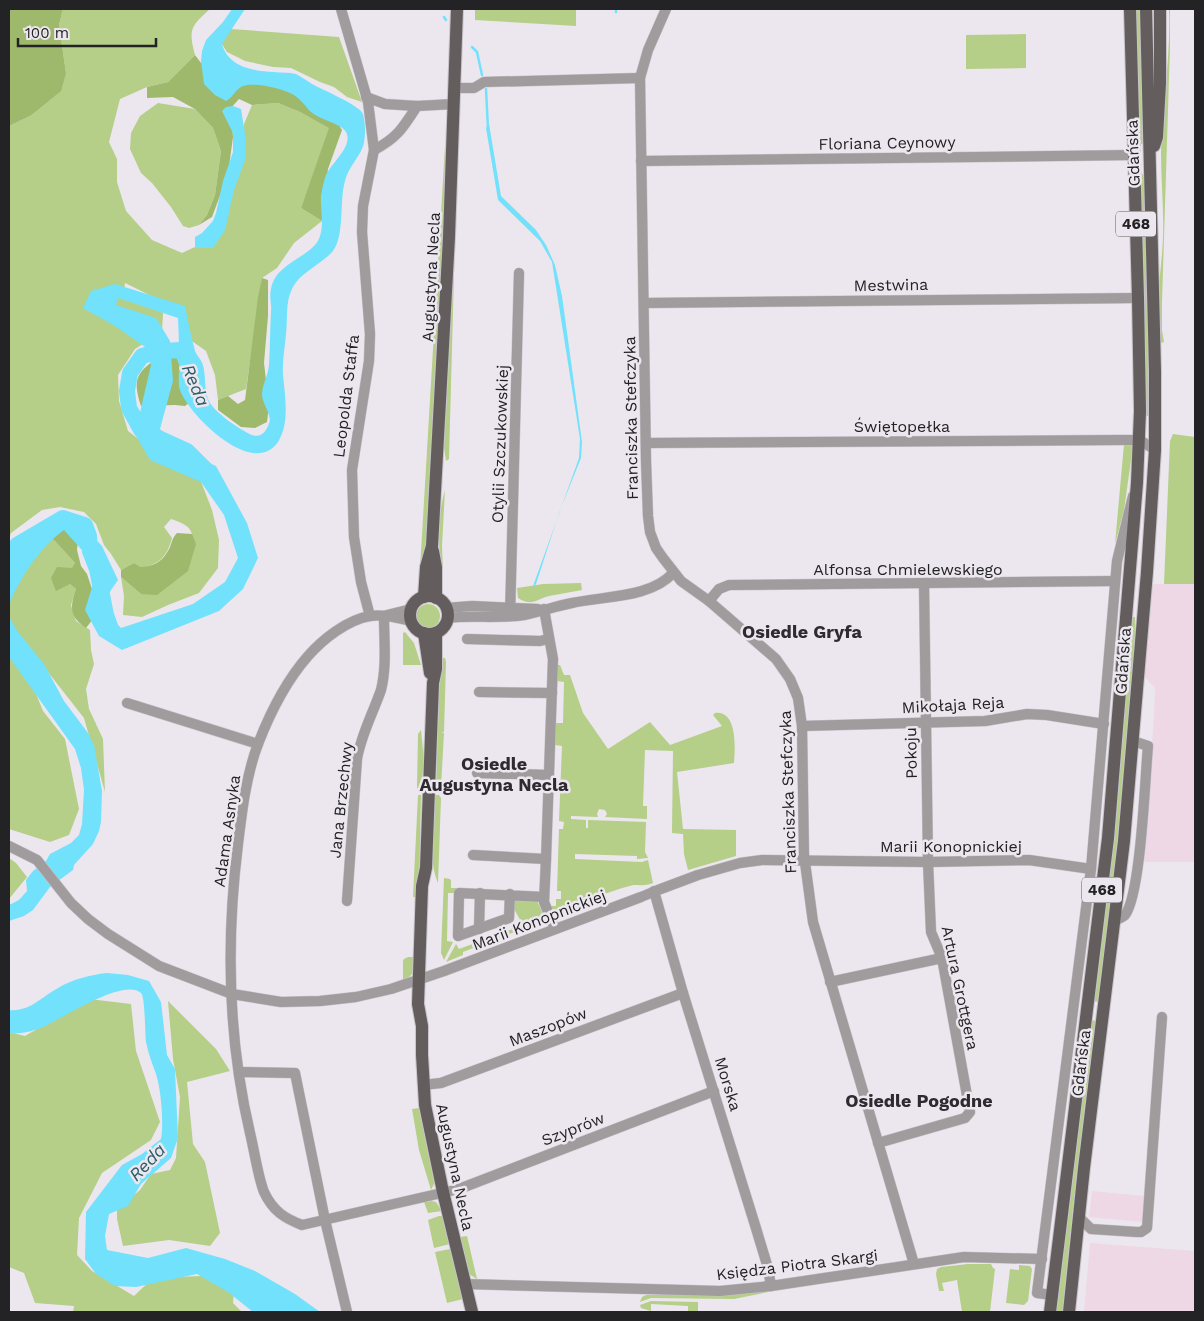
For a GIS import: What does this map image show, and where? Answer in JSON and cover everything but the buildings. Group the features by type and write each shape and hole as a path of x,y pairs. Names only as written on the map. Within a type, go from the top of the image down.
{"main road":[{"name":"Augustyna Necla","path":"430,597 426,566 432,546 449,237 457,9"},
{"name":"Gdańska","path":"1050,1312 1108,838 1140,440 1130,9"},
{"name":"Gdańska","path":"1069,1312 1078,1216 1116,921 1133,741 1155,450 1156,371 1146,9"},
{"path":"1150,160 1158,137 1160,9"},
{"path":"430,597 444,603 447,613 445,624 430,633 418,631 411,615 414,604 430,597"},
{"name":"Augustyna Necla","path":"430,633 433,683 426,868 430,885 423,978 427,1004 422,1026 423,1085 429,1131 442,1192 472,1312"}],"street":[{"name":"Leopolda Staffa","path":"341,9 366,97 374,150 362,206 362,232 370,334 369,361 352,470 354,537 370,616"},
{"name":"Franciszka Stefczyka","path":"666,9 648,50 640,78 646,443 650,532 656,548 673,573 709,601 782,666 798,698 802,726 804,860 813,922 914,1264"},
{"path":"454,88 474,88 484,82 640,78"},
{"path":"366,97 385,104 417,106 454,104"},
{"path":"374,150 389,142 402,129 417,106"},
{"name":"Floriana Ceynowy","path":"641,161 1134,155"},
{"name":"Otylii Szczukowskiej","path":"510,611 519,273"},
{"name":"Mestwina","path":"644,303 1138,298"},
{"path":"1140,440 1155,450"},
{"name":"Świętopełka","path":"646,443 1140,440"},
{"name":"Gdańska","path":"1052,1295 1037,1293 1091,869 1115,581 1120,544 1137,483"},
{"path":"447,613 473,615 510,611 525,615 602,597 635,593 661,584 673,573"},
{"name":"Alfonsa Chmielewskiego","path":"709,601 719,589 728,585 1115,581"},
{"name":"Pokoju","path":"924,583 928,862"},
{"path":"544,610 553,659 544,897 545,908 555,929"},
{"name":"Adama Asnyka","path":"325,1220 302,1225 286,1219 276,1210 264,1191 244,1106 232,994 230,932 240,819 249,775 258,744 283,691 298,667 316,646 352,622 370,616 411,615"},
{"name":"Jana Brzechwy","path":"347,901 357,760 360,743 382,682 384,669 384,616"},
{"path":"467,639 540,641 548,639"},
{"path":"479,692 552,693"},
{"path":"127,703 258,744"},
{"name":"Mikołaja Reja","path":"802,726 985,721 1027,714 1104,724"},
{"path":"477,773 548,775"},
{"name":"Marii Konopnickiej","path":"9,846 33,857 71,904 108,934 159,966 232,994 281,1002 356,998 374,994 423,978 698,875 762,860 928,862 1029,860 1091,869"},
{"path":"473,855 546,858"},
{"name":"Artura Grottgera","path":"878,1143 965,1118 970,1112 942,958 931,932 928,862"},
{"name":"Morska","path":"654,892 683,993 768,1268 771,1286"},
{"path":"510,894 509,918 458,936 459,893 510,894 544,897"},
{"path":"479,929 480,893"},
{"path":"830,982 942,958"},
{"name":"Maszopów","path":"423,1085 441,1084 683,993"},
{"path":"1078,1216 1091,1229 1141,1232 1148,1225 1162,1017"},
{"path":"239,1072 295,1073 325,1220 347,1312"},
{"name":"Szyprów","path":"325,1220 464,1187 714,1091"},
{"path":"1075,1243 1091,1229"},
{"name":"Księdza Piotra Skargi","path":"465,1284 720,1292 964,1257 1042,1259"}],"shaded area":[{"path":"1153,584 1195,584 1195,862 1144,862 1155,688 1144,676"},
{"path":"1092,1191 1144,1196 1142,1222 1089,1217"},
{"path":"1090,1243 1195,1251 1195,1312 1084,1312"}],"green space":[{"path":"9,9 63,9 59,25 66,73 61,91 30,116 9,126"},
{"path":"63,9 210,9 195,24 193,29 192,39 195,55 168,82 147,87 120,99 109,142 117,159 117,182 126,211 152,240 182,253 208,241 240,165 244,124 252,105 278,103 330,128 301,208 322,221 294,243 277,268 262,278 246,389 218,400 215,375 206,351 189,339 182,311 125,283 124,292 163,313 162,332 135,349 118,375 119,401 128,431 149,447 200,479 212,510 219,540 218,568 199,593 142,617 123,615 124,596 121,577 141,594 192,534 189,528 183,524 171,519 164,527 172,538 165,555 157,562 139,568 134,563 121,570 104,545 96,524 84,512 60,507 42,510 11,533 9,539 9,126 30,116 66,73 59,25"},
{"path":"475,9 576,9 576,26 475,20"},
{"path":"1134,9 1140,9 1143,143 1140,145"},
{"path":"1169,9 1170,46 1162,302 1164,342 1161,343 1158,317 1163,237 1161,153 1169,45"},
{"path":"231,29 339,37 362,102 347,97 334,87 291,68 273,67 245,61 227,52 220,41"},
{"path":"1026,34 1026,68 966,69 966,35"},
{"path":"195,55 201,63 281,86 334,117 342,130 328,169 322,221 301,208 329,128 300,112 278,103 252,105 239,99 231,108 233,137 228,174 212,217 199,225 207,215 215,195 221,151 213,128 195,109 173,97 147,98 147,87 168,82"},
{"path":"158,103 195,109 213,128 221,151 215,195 207,215 199,225 189,228 183,226 152,183 141,173 130,149 131,133 140,116"},
{"path":"445,146 444,227 427,538 423,566 420,569"},
{"path":"1141,174 1144,175 1150,416 1144,416"},
{"path":"455,238 449,459 446,461 444,447"},
{"path":"262,278 268,280 268,316 264,363 269,406 267,422 255,428 241,427 218,410 218,400 228,396 238,404 245,400"},
{"path":"160,356 177,356 188,359 196,397 185,406 141,406 137,389 138,377 146,367"},
{"path":"1173,434 1195,437 1195,584 1164,584 1170,441"},
{"path":"1124,444 1133,446 1124,510 1115,544"},
{"path":"445,490 442,574 439,532 442,500"},
{"path":"59,529 71,529 78,539 77,550 81,566 87,574 93,592 93,619 86,628 80,624 72,611 76,589 70,584 56,591 51,578 57,567 72,568 75,563 54,540 45,538"},
{"path":"177,533 192,534 196,544 188,571 157,595 141,594 121,577 121,570 134,563 144,567 160,561 166,555"},
{"path":"45,538 54,540 75,563 70,584 76,589 71,605 76,621 90,630 94,664 86,689 89,709 103,739 105,792 84,718 11,625 9,619 9,584"},
{"path":"581,583 582,590 549,596 534,602 523,601 518,598 517,588 543,584"},
{"path":"428,604 437,607 440,616 437,625 428,628 419,625 416,616 419,607"},
{"path":"1131,617 1135,617 1135,651 1116,868 1099,1002 1092,1001"},
{"path":"405,632 414,643 421,665 403,665 403,633"},
{"path":"9,656 34,689 43,711 65,739 79,809 69,835 50,842 9,829"},
{"path":"440,658 445,658 446,662 444,732 441,732 444,733 441,787 436,790"},
{"path":"558,665 560,665 564,675 570,675 583,713 608,749 650,722 670,745 722,726 713,715 715,713 722,714 728,718 734,732 734,763 677,772 683,829 736,830 736,856 688,870 684,854 683,834 672,833 673,751 645,750 643,806 647,806 647,819 605,817 607,814 605,810 599,809 598,817 571,816 571,819 586,820 586,828 588,828 588,820 646,822 645,852 648,858 637,859 637,856 575,854 575,859 642,862 648,860 653,883 630,886 591,899 578,906 568,917 559,917 557,914 553,915 550,906 556,906 556,899 561,899 561,891 557,891 559,829 563,829 564,822 559,821 562,746 555,745 555,723 563,723 564,682 557,681"},
{"path":"421,730 424,760 421,789 417,788 418,734"},
{"path":"418,795 421,795 419,891 415,899 413,897"},
{"path":"435,795 439,795 441,798 438,883 432,851"},
{"path":"9,858 16,863 27,877 9,899"},
{"path":"444,878 450,879 451,888 456,888 456,893 448,893 447,941 453,942 444,960 441,953"},
{"path":"515,900 537,901 546,920 541,926 532,929 530,926 463,952 463,955 446,962 456,944 459,949 523,925 514,909"},
{"path":"408,957 416,957 415,969 410,976 403,980 403,961"},
{"path":"89,999 131,1004 136,1051 160,1122 151,1140 102,1173 79,1218 77,1255 92,1271 134,1296 153,1278 201,1276 234,1291 233,1303 242,1312 73,1312 74,1306 35,1303 24,1273 9,1267 9,1032 25,1036"},
{"path":"168,1001 216,1049 230,1071 187,1082 193,1144 205,1162 220,1233 210,1246 169,1240 123,1246 117,1219 117,1209 140,1190 151,1174 170,1170 176,1158 180,1097 173,1059"},
{"path":"1090,1020 1097,1021 1073,1208 1063,1312 1054,1312"},
{"path":"419,1108 435,1182 431,1190 419,1150 412,1109"},
{"path":"424,1202 436,1202 442,1211 428,1213"},
{"path":"443,1216 450,1244 434,1248 428,1220"},
{"path":"467,1236 477,1279 469,1274 460,1237"},
{"path":"450,1249 463,1299 447,1303 435,1252"},
{"path":"968,1264 991,1264 995,1269 990,1312 962,1312 957,1280 942,1283 944,1291 939,1291 937,1269"},
{"path":"1019,1265 1030,1266 1032,1269 1028,1301 1024,1305 1006,1303 1010,1269 1019,1270"},
{"path":"793,1287 734,1299 651,1298 640,1302 642,1297 646,1295 725,1295"},
{"path":"651,1301 698,1302 698,1312 688,1312 688,1306 651,1304 651,1311 641,1308 640,1305"}],"water":[{"path":"232,9 245,9 222,44 230,58 250,69 296,74 340,98 363,114 365,138 361,151 345,181 337,244 328,256 300,278 290,294 283,365 284,426 278,442 267,451 253,453 238,448 223,439 208,427 186,401 179,386 178,318 118,298 116,305 156,318 170,341 173,381 160,429 177,448 216,466 247,523 258,558 243,589 219,611 122,650 99,636 85,610 98,568 64,530 39,554 19,585 9,605 9,570 19,554 48,518 73,516 102,546 118,580 100,606 121,628 193,604 225,582 238,558 224,515 201,482 150,460 135,434 151,365 148,349 115,326 83,308 91,291 115,284 185,306 195,351 203,365 205,386 211,404 227,420 241,429 256,436 262,434 270,420 262,395 269,365 270,295 273,281 282,270 307,252 317,242 322,223 321,196 324,180 347,144 348,138 344,129 312,113 294,95 277,88 248,85 240,87 226,101 215,95 204,84 201,61 206,40"},
{"path":"233,106 241,109 246,140 245,160 234,190 225,230 213,248 195,248 195,237 202,233 213,221 223,181 233,152 233,133 222,111 226,107"},
{"path":"489,124 501,196 536,230 546,245 555,265 562,296 582,442 581,458 562,507 579,458 580,439 552,262 540,241 498,200 486,128"},
{"path":"557,521 536,584 532,589"},
{"path":"9,617 18,632 44,664 64,701 88,733 94,745 102,791 101,822 93,844 74,865 73,870 50,887 33,910 24,916 9,921 9,905 19,900 27,891 26,880 33,871 46,861 50,854 71,843 79,835 82,824 84,790 81,768 75,749 9,657"},
{"path":"107,973 128,975 149,981 161,1002 167,1055 175,1069 178,1138 171,1158 141,1184 128,1206 109,1214 105,1236 107,1250 148,1258 186,1248 225,1259 255,1271 295,1294 320,1312 253,1312 228,1292 197,1274 136,1287 115,1286 96,1274 85,1259 86,1212 122,1165 142,1154 161,1139 161,1097 146,1042 142,996 141,993 133,990 121,990 92,1001 43,1027 10,1034 9,1010 23,1009 58,988 76,980"}],"waterway":[{"path":"472,47 477,52 482,75"},
{"path":"486,89 488,129"},
{"name":"Reda","path":"189,368 182,350 161,351 142,356 130,373 127,391 129,408 141,430 187,451 206,470"},
{"name":"Reda","path":"9,577 17,545 63,518 85,525 89,536 90,551 97,569 106,615 112,632"}],"district":[{"name":"Osiedle Gryfa","path":"802,631"},
{"name":"Osiedle Augustyna Necla","path":"494,773"},
{"name":"Osiedle Pogodne","path":"919,1100"}]}
